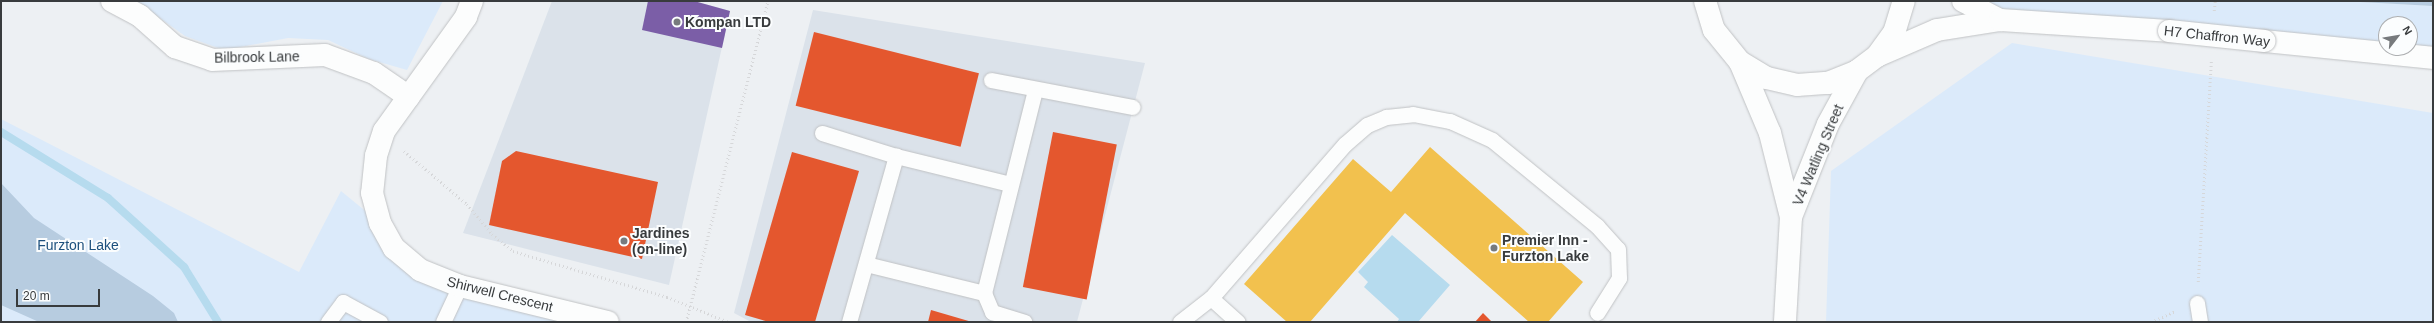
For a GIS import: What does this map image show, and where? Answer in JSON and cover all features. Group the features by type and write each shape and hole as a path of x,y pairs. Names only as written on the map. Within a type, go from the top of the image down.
{"street":[{"name":"Bilbrook Lane","path":"112,1 140,16 175,47 212,60 325,55 374,72 409,97"},
{"name":"Shirwell Crescent","path":"472,1 466,16 384,131 376,156 372,193 380,223 394,248 420,270 460,286 608,322"},
{"path":"1691,1 1740,62 1767,78 1797,85 1828,83 1857,71 1877,56 1894,33 1904,1"},
{"path":"1705,1 1714,30"},
{"name":"H7 Chaffron Way","path":"1963,1 2000,20"},
{"name":"H7 Chaffron Way","path":"1877,56 1937,30 2000,20 2169,31 2433,58"},
{"name":"V4 Watling Street","path":"1740,62 1770,133 1791,217 1785,322"},
{"name":"V4 Watling Street","path":"1791,217 1828,124 1857,71"}],"lane":[{"path":"991,80 1035,90 1132,107"},
{"path":"1025,322 992,312 984,293 1010,184 1035,90"},
{"path":"1180,322 1211,298 1345,144 1367,125 1386,117 1413,114 1450,121 1492,140 1597,226 1618,249 1619,278 1597,313"},
{"path":"822,133 896,156 1010,184"},
{"path":"849,322 896,156"},
{"path":"866,264 984,293"},
{"path":"444,322 460,286"},
{"path":"1211,298 1238,322"},
{"path":"328,322 343,302 380,322"},
{"path":"2197,303 2200,322"}],"path":[{"path":"686,322 768,1"},
{"path":"2214,1 2214,17"},
{"path":"2151,322 2197,303 2211,57"},
{"path":"384,131 513,251 690,306 729,322"}],"shaded area":[{"path":"552,1 694,1 730,11 669,285 463,233"},
{"path":"2342,1 2433,1 2433,6"},
{"path":"813,10 1145,63 1077,322 751,322 734,313"},
{"path":"1,183 34,218 153,296 174,313 178,322 39,322 1,305"},
{"path":"1392,235 1450,285 1418,322 1397,322 1399,319 1364,287 1368,282 1358,272"}],"green space":[{"path":"136,1 443,1 407,70 369,59 328,40 288,38 224,50 185,36"},
{"path":"1990,1 2342,1 2433,6 2433,58 2410,56 2418,56 2418,16 2378,16 2378,53 2000,20"},
{"path":"2012,43 2433,113 2433,322 1826,322 1831,171"},
{"name":"Furzton Lake","path":"1,119 299,272 341,191 380,223 420,270 608,322 1,322"}],"building: Homes":[{"name":"Premier Inn - Furzton Lake","path":"1430,147 1583,282 1548,322 1529,322 1405,213 1310,322 1287,322 1244,284 1353,159 1391,192"}],"building: Shops":[{"path":"814,32 979,73 961,147 796,106"},
{"path":"1053,132 1117,144 1087,299 1023,287"},
{"path":"516,151 658,182 642,259 489,225 502,161"},
{"path":"792,152 859,171 815,322 769,322 745,315"},
{"path":"931,310 972,322 928,322"},
{"path":"1483,313 1492,322 1475,322"}],"building: Offices":[{"path":"648,1 694,1 730,11 722,48 642,30"}],"waterway":[{"path":"1,132 108,198 184,267 218,322"}],"place":[{"name":"Kompan LTD","path":"677,22"},
{"name":"Jardines (on-line)","path":"624,241"},
{"name":"Premier Inn - Furzton Lake","path":"1494,248"}]}
